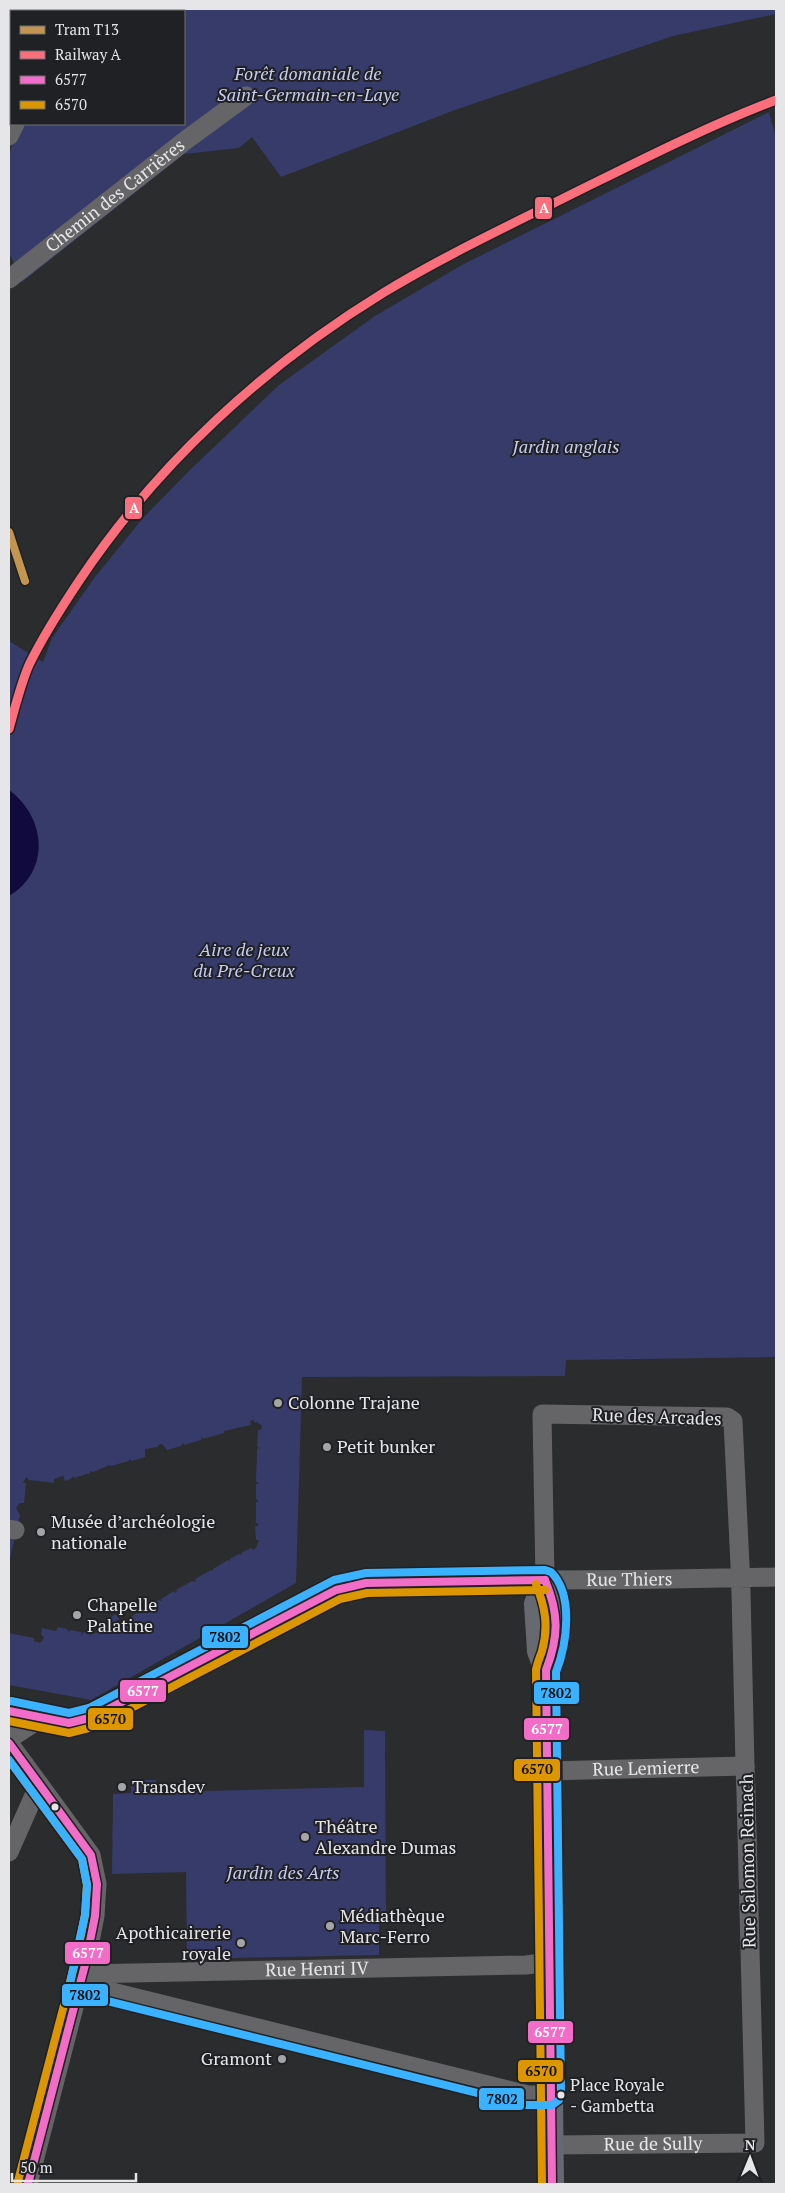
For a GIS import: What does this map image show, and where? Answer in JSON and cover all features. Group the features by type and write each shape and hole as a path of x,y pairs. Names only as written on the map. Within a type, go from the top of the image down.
{"main road":[{"path":"545,1580 536,1604 538,1651 546,1670 552,2184"},
{"name":"Rue Thiers","path":"9,1711 69,1722 93,1717 336,1590 352,1585 366,1583 545,1580"}],"street":[{"name":"Chemin des Carrières","path":"10,275 246,96"},
{"name":"Rue des Arcades","path":"545,1580 542,1414 727,1417 733,1421 741,1578"},
{"name":"Rue Thiers","path":"545,1580 776,1577"},
{"name":"Rue Salomon Reinach","path":"741,1578 755,2143"},
{"path":"28,2184 82,1979 95,1916 97,1884 91,1855 9,1741 41,1718"},
{"name":"Rue Lemierre","path":"547,1771 745,1766"},
{"path":"9,1852 39,1784"},
{"name":"Rue Henri IV","path":"82,1979 526,1965 550,1962"},
{"path":"82,1979 528,2095 551,2096"},
{"name":"Rue de Sully","path":"552,2145 755,2143"}],"green space":[{"path":"9,9 39,9 10,10 9,59"},
{"name":"Forêt domaniale de Saint-Germain-en-Laye","path":"776,9 776,14 673,36 455,110 281,177 252,137 239,148 184,154 22,282 9,252 9,156 12,145 23,125 185,125 185,10 88,10"},
{"path":"769,112 776,134 776,1357 566,1360 565,1376 302,1377 296,1583 91,1700 9,1685 9,1633 34,1638 34,1641 40,1643 44,1638 41,1634 42,1628 56,1631 58,1627 67,1629 69,1632 70,1630 81,1632 82,1636 83,1632 89,1633 90,1637 91,1633 100,1633 102,1635 102,1632 109,1626 111,1617 116,1614 119,1619 116,1621 117,1624 127,1625 130,1623 130,1618 138,1612 144,1612 143,1609 158,1600 162,1601 161,1599 174,1591 175,1593 177,1592 176,1590 192,1581 196,1582 195,1579 211,1570 213,1571 213,1569 228,1560 231,1561 230,1559 239,1554 242,1555 241,1553 251,1548 253,1550 256,1548 259,1540 256,1540 255,1526 258,1526 258,1523 256,1523 256,1502 258,1500 256,1499 256,1484 259,1484 256,1481 257,1449 259,1448 257,1446 258,1430 261,1430 262,1426 257,1422 255,1423 254,1420 250,1421 251,1425 224,1431 224,1433 203,1439 202,1437 201,1440 184,1445 183,1443 181,1446 167,1450 162,1444 158,1445 158,1447 145,1449 145,1457 132,1461 129,1459 129,1461 110,1465 93,1472 90,1471 90,1473 74,1478 73,1476 65,1481 63,1476 54,1479 54,1483 29,1480 26,1477 23,1483 26,1483 24,1503 20,1503 16,1508 20,1515 9,1562 9,641 43,662 52,638 95,577 143,518 279,385 375,316 462,265"},
{"name":"Jardin des Arts","path":"364,1730 385,1731 386,1922 379,1923 379,1955 187,1959 186,1872 112,1874 113,1794 131,1793 131,1780 156,1780 157,1791 184,1788 205,1791 364,1787"}],"shaded area":[{"path":"9,790 31,814 39,844 37,859 32,873 23,885 9,896"}],"tram line":[{"name":"T13","path":"9,532 25,581"}],"rail line":[{"name":"A","path":"9,729 23,681 34,654 79,581 110,538 178,458 255,385 296,352 339,322 383,293 428,267 670,146 776,100"}],"transit line":[{"name":"7802","path":"9,1760 82,1859 87,1885 85,1915 70,1983 75,1993 526,2105 552,2105 559,2100 561,2095 556,1672 563,1648 566,1606 563,1593 551,1572 545,1570 366,1573 334,1580 89,1708 69,1713 11,1701"},
{"name":"6577","path":"545,1580 553,1604 556,1625 553,1646 546,1670 552,2184"},
{"name":"6577","path":"9,1711 69,1723 93,1717 336,1590 366,1583 545,1580"},
{"name":"6570","path":"536,1584 544,1609 546,1625 544,1642 536,1670 542,2184"},
{"name":"6570","path":"9,1721 69,1733 97,1726 340,1599 367,1593 545,1590"},
{"name":"6577","path":"9,1743 91,1855 97,1884 95,1916 86,1961 28,2184"},
{"name":"6570","path":"9,1760 82,1859 87,1885 85,1915 76,1959 18,2181"}],"place":[{"name":"Colonne Trajane","path":"278,1403"},
{"name":"Petit bunker","path":"327,1447"},
{"name":"Musée d’archéologie nationale","path":"41,1532"},
{"name":"Chapelle Palatine","path":"77,1615"},
{"name":"Transdev","path":"122,1787"},
{"name":"Théâtre Alexandre Dumas","path":"305,1837"},
{"name":"Médiathèque Marc-Ferro","path":"330,1926"},
{"name":"Apothicairerie royale","path":"241,1943"},
{"name":"Gramont","path":"282,2059"},
{"name":"Place Royale - Gambetta","path":"561,2095"}],"park label":[{"name":"Jardin anglais","path":"566,447"},
{"name":"Aire de jeux du Pré-Creux","path":"244,960"}]}
